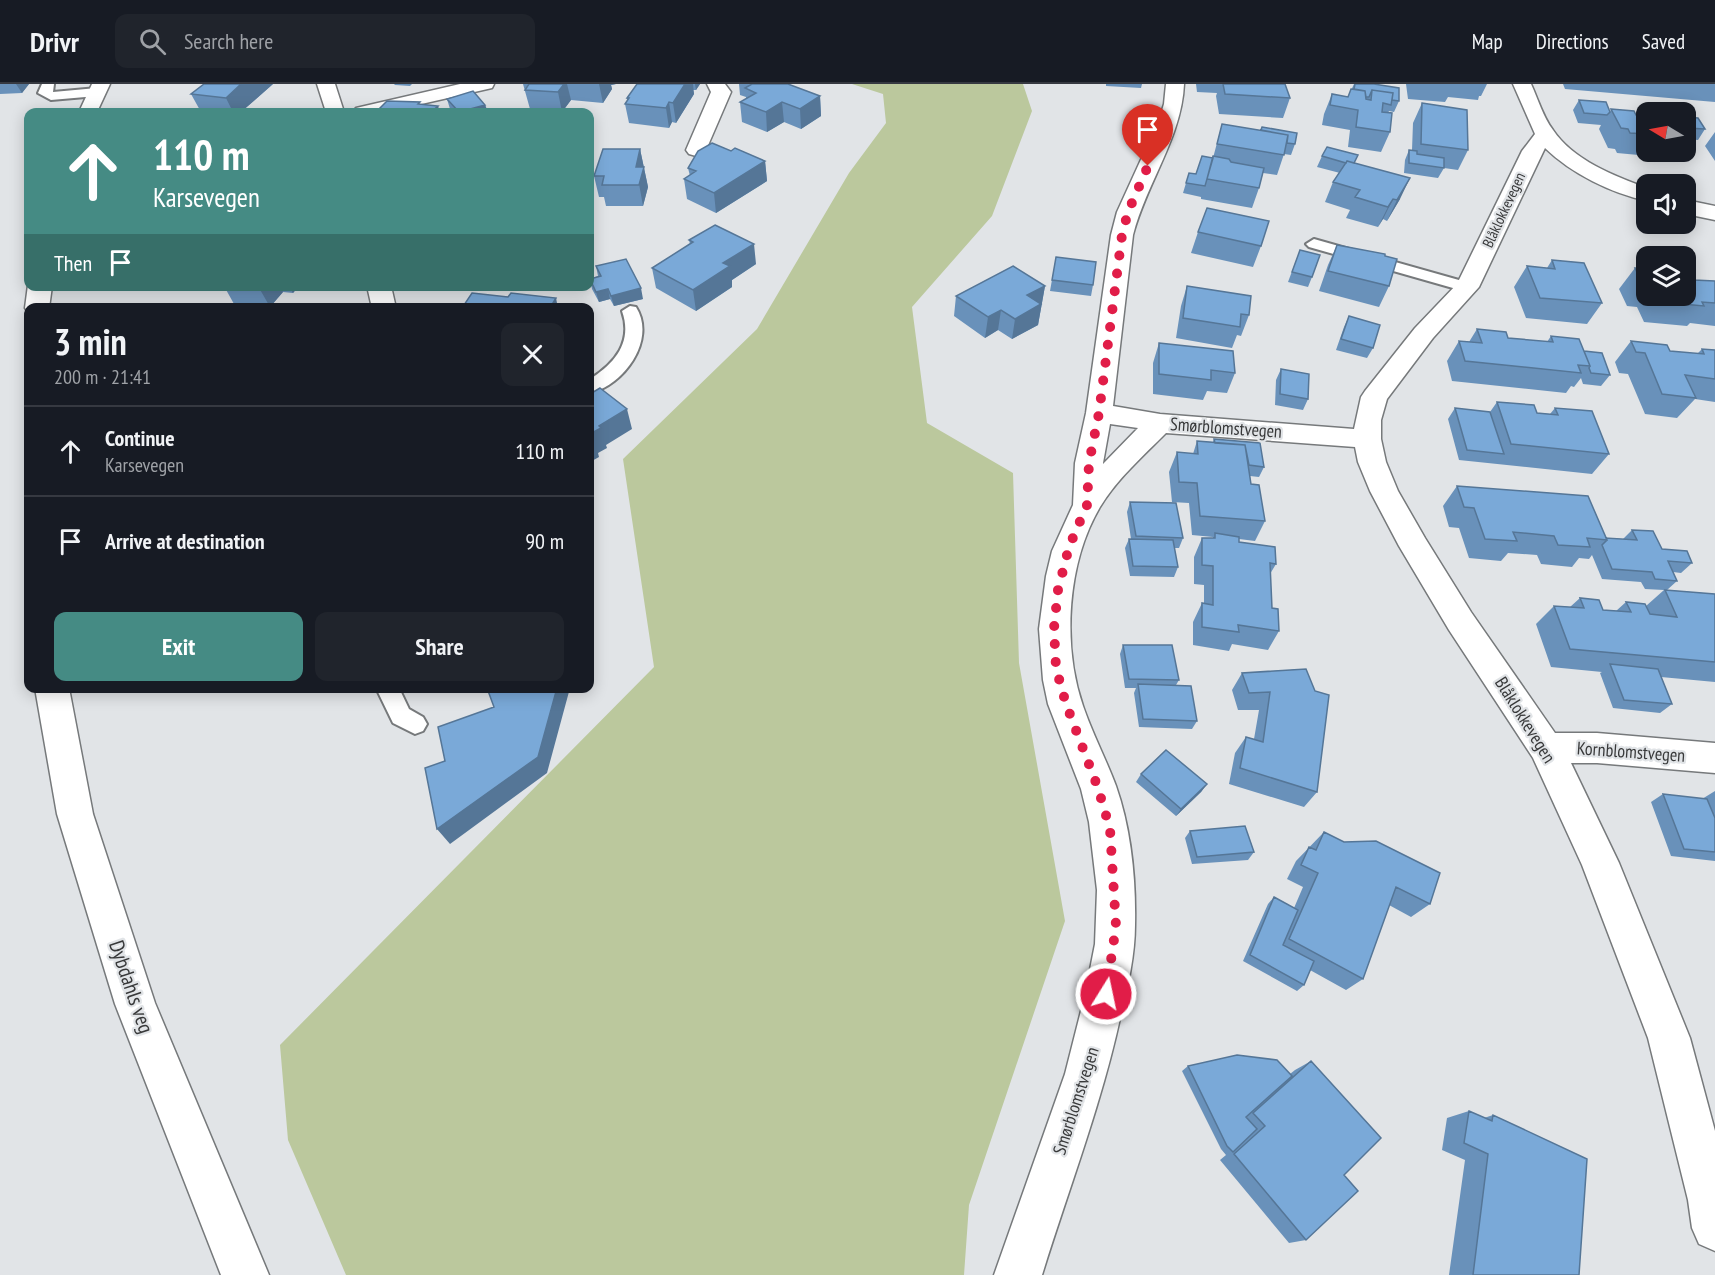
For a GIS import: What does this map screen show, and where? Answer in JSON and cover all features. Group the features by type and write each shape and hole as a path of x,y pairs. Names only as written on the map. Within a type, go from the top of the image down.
{"street":[{"path":"326,84 333,108"},
{"path":"380,108 484,84"},
{"path":"696,150 721,92 716,84"},
{"name":"Smørblomstvegen","path":"1087,505 1089,463 1099,413 1122,235 1128,212 1169,120 1174,104 1175,84"},
{"path":"1522,84 1545,135 1562,152 1598,174 1636,190"},
{"path":"90,108 99,88"},
{"name":"Blåklokkevegen","path":"1545,135 1532,151 1467,287 1424,333 1374,397 1368,420 1367,439 1372,462 1384,490 1414,546 1460,621 1546,748 1600,863 1670,1038 1708,1189 1715,1228"},
{"path":"1696,209 1715,213"},
{"path":"1099,413 1160,423"},
{"name":"Smørblomstvegen","path":"1018,1275 1072,1121 1097,1037 1110,973 1116,926 1110,829 1098,788 1066,704 1056,668 1054,628 1058,590 1069,547 1087,505 1128,454 1160,423 1367,439"},
{"name":"Dybdahls veg","path":"53,693 75,814 135,1004 245,1275"},
{"name":"Kornblomstvegen","path":"1546,748 1597,748 1715,758"}],"lane":[{"path":"48,84 45,93 51,96 99,88"},
{"path":"1314,244 1467,287"},
{"path":"594,385 628,356 635,329 630,311"},
{"path":"390,693 401,716 415,724"}],"green space":[{"path":"852,84 1023,84 1032,111 992,216 912,307 927,423 1013,473 1019,663 1065,921 969,1205 964,1275 346,1275 288,1140 280,1045 654,667 623,459 757,329 849,173 886,123 883,94"}],"building":[{"path":"204,84 241,84 226,98 191,94"},
{"path":"529,84 564,84 558,92 525,90"},
{"path":"637,84 685,84 673,103 669,102 666,108 625,104"},
{"path":"752,84 788,84 820,96 800,109 782,102 766,112 740,102 756,93 745,88"},
{"path":"1223,84 1285,84 1290,98 1225,94"},
{"path":"1355,84 1399,88 1399,101 1392,100 1393,93 1372,90 1369,97 1366,97 1365,91 1354,89"},
{"path":"1351,89 1365,91 1366,99 1371,100 1372,90 1393,93 1391,105 1383,103 1382,112 1392,113 1390,132 1356,127 1358,110 1330,105 1332,94 1348,97"},
{"path":"473,91 485,105 474,108 455,108 447,99"},
{"path":"1579,100 1606,102 1610,112 1607,115 1584,113"},
{"path":"387,101 420,102 418,104 438,106 436,108 380,108"},
{"path":"1422,103 1467,110 1468,150 1421,144"},
{"path":"1611,109 1634,111 1636,133 1621,128"},
{"path":"1696,118 1698,118 1705,129 1696,129"},
{"path":"1222,124 1288,135 1284,155 1217,144"},
{"path":"1262,127 1297,133 1295,144 1287,143 1288,135 1261,130"},
{"path":"712,143 731,151 735,148 765,161 714,193 684,179 696,171 688,168 698,151"},
{"path":"1327,147 1358,155 1354,163 1347,161 1346,163 1322,156"},
{"path":"603,149 640,149 636,167 644,167 639,185 602,185 604,176 594,176"},
{"path":"1409,150 1417,151 1417,154 1444,158 1444,168 1409,163"},
{"path":"1202,156 1213,158 1205,186 1186,183 1189,173 1196,174"},
{"path":"1213,156 1264,168 1259,188 1207,179"},
{"path":"1347,161 1410,178 1397,200 1393,199 1388,207 1355,197 1360,190 1333,182"},
{"path":"1207,208 1269,221 1261,246 1198,232"},
{"path":"715,225 754,244 723,263 730,266 693,290 652,268 693,242 689,240"},
{"path":"1337,245 1385,254 1385,256 1397,259 1389,286 1328,271"},
{"path":"1300,250 1320,255 1312,277 1292,272"},
{"path":"1056,257 1096,262 1093,285 1052,280"},
{"path":"626,259 641,288 611,296 608,289 596,292 594,278 601,276 596,266"},
{"path":"1552,260 1584,263 1602,303 1540,298 1527,266 1555,269"},
{"path":"1013,266 1045,286 1027,295 1041,304 1015,319 1001,310 988,317 956,296"},
{"path":"1696,280 1715,281 1715,303 1702,302 1704,306 1696,305"},
{"path":"1187,286 1251,296 1249,315 1241,314 1240,327 1183,318"},
{"path":"472,293 508,297 511,293 556,298 553,303 465,303"},
{"path":"1349,316 1380,325 1373,348 1341,339"},
{"path":"1477,329 1506,332 1508,338 1553,342 1551,336 1579,339 1590,366 1578,365 1581,373 1465,361 1459,341 1482,343"},
{"path":"1631,341 1667,345 1670,351 1704,354 1702,349 1715,350 1715,379 1685,375 1696,398 1662,394 1645,353 1636,352"},
{"path":"1159,343 1233,351 1235,373 1211,370 1211,380 1159,374"},
{"path":"1584,351 1602,353 1610,375 1591,373"},
{"path":"1281,369 1309,374 1308,399 1280,394"},
{"path":"600,388 627,409 599,426 601,428 594,432 594,392"},
{"path":"1497,402 1534,405 1537,413 1558,415 1555,408 1592,411 1609,454 1511,444"},
{"path":"1455,408 1490,412 1504,454 1467,450"},
{"path":"1214,439 1260,443 1264,467 1249,465 1245,445 1215,443"},
{"path":"1197,441 1245,445 1251,484 1259,485 1265,521 1200,516 1197,483 1179,482 1177,452 1198,454"},
{"path":"1457,486 1588,496 1607,540 1587,538 1590,547 1558,545 1554,536 1513,532 1517,541 1485,539 1474,508 1464,507"},
{"path":"1130,502 1176,503 1183,538 1136,536"},
{"path":"1632,530 1653,531 1662,549 1687,551 1692,563 1668,561 1677,581 1655,579 1652,572 1612,569 1602,545 1607,540 1606,538 1637,540"},
{"path":"1215,533 1239,537 1239,542 1275,547 1276,564 1270,563 1272,608 1278,609 1279,631 1238,625 1239,632 1202,627 1202,603 1213,605 1213,566 1202,565 1202,538 1215,538"},
{"path":"1129,539 1173,540 1178,567 1133,566"},
{"path":"1665,590 1715,594 1715,662 1570,649 1554,606 1584,608 1580,598 1599,600 1603,610 1631,612 1626,602 1645,604 1650,614 1677,617"},
{"path":"1123,645 1172,645 1179,680 1129,679"},
{"path":"1610,664 1658,669 1672,704 1624,700"},
{"path":"1306,669 1315,691 1329,695 1317,792 1240,768 1246,737 1263,742 1270,692 1249,693 1242,673"},
{"path":"1138,684 1191,686 1197,721 1143,719"},
{"path":"489,693 556,693 538,757 437,829 425,768 445,761 438,727 494,707"},
{"path":"1166,750 1207,784 1181,809 1141,774"},
{"path":"1663,794 1707,799 1715,818 1715,852 1684,849"},
{"path":"1245,826 1254,852 1197,857 1190,831"},
{"path":"1324,832 1344,842 1376,841 1440,873 1430,904 1396,887 1363,979 1289,939 1318,873 1301,865 1309,847 1316,850"},
{"path":"1274,897 1298,910 1283,945 1314,961 1304,985 1250,955"},
{"path":"1237,1055 1277,1060 1292,1076 1246,1117 1257,1129 1233,1152 1227,1146 1188,1066"},
{"path":"1311,1061 1381,1138 1344,1175 1358,1191 1306,1240 1234,1154 1265,1126 1253,1113"},
{"path":"1469,1111 1492,1121 1493,1115 1587,1159 1579,1275 1473,1275 1488,1154 1464,1143"}],"route":[{"path":"1106,994 1116,926 1110,829 1098,788 1066,704 1056,668 1054,628 1058,590 1069,547 1087,505 1089,463 1099,413 1122,235 1128,212 1148,166"}]}
